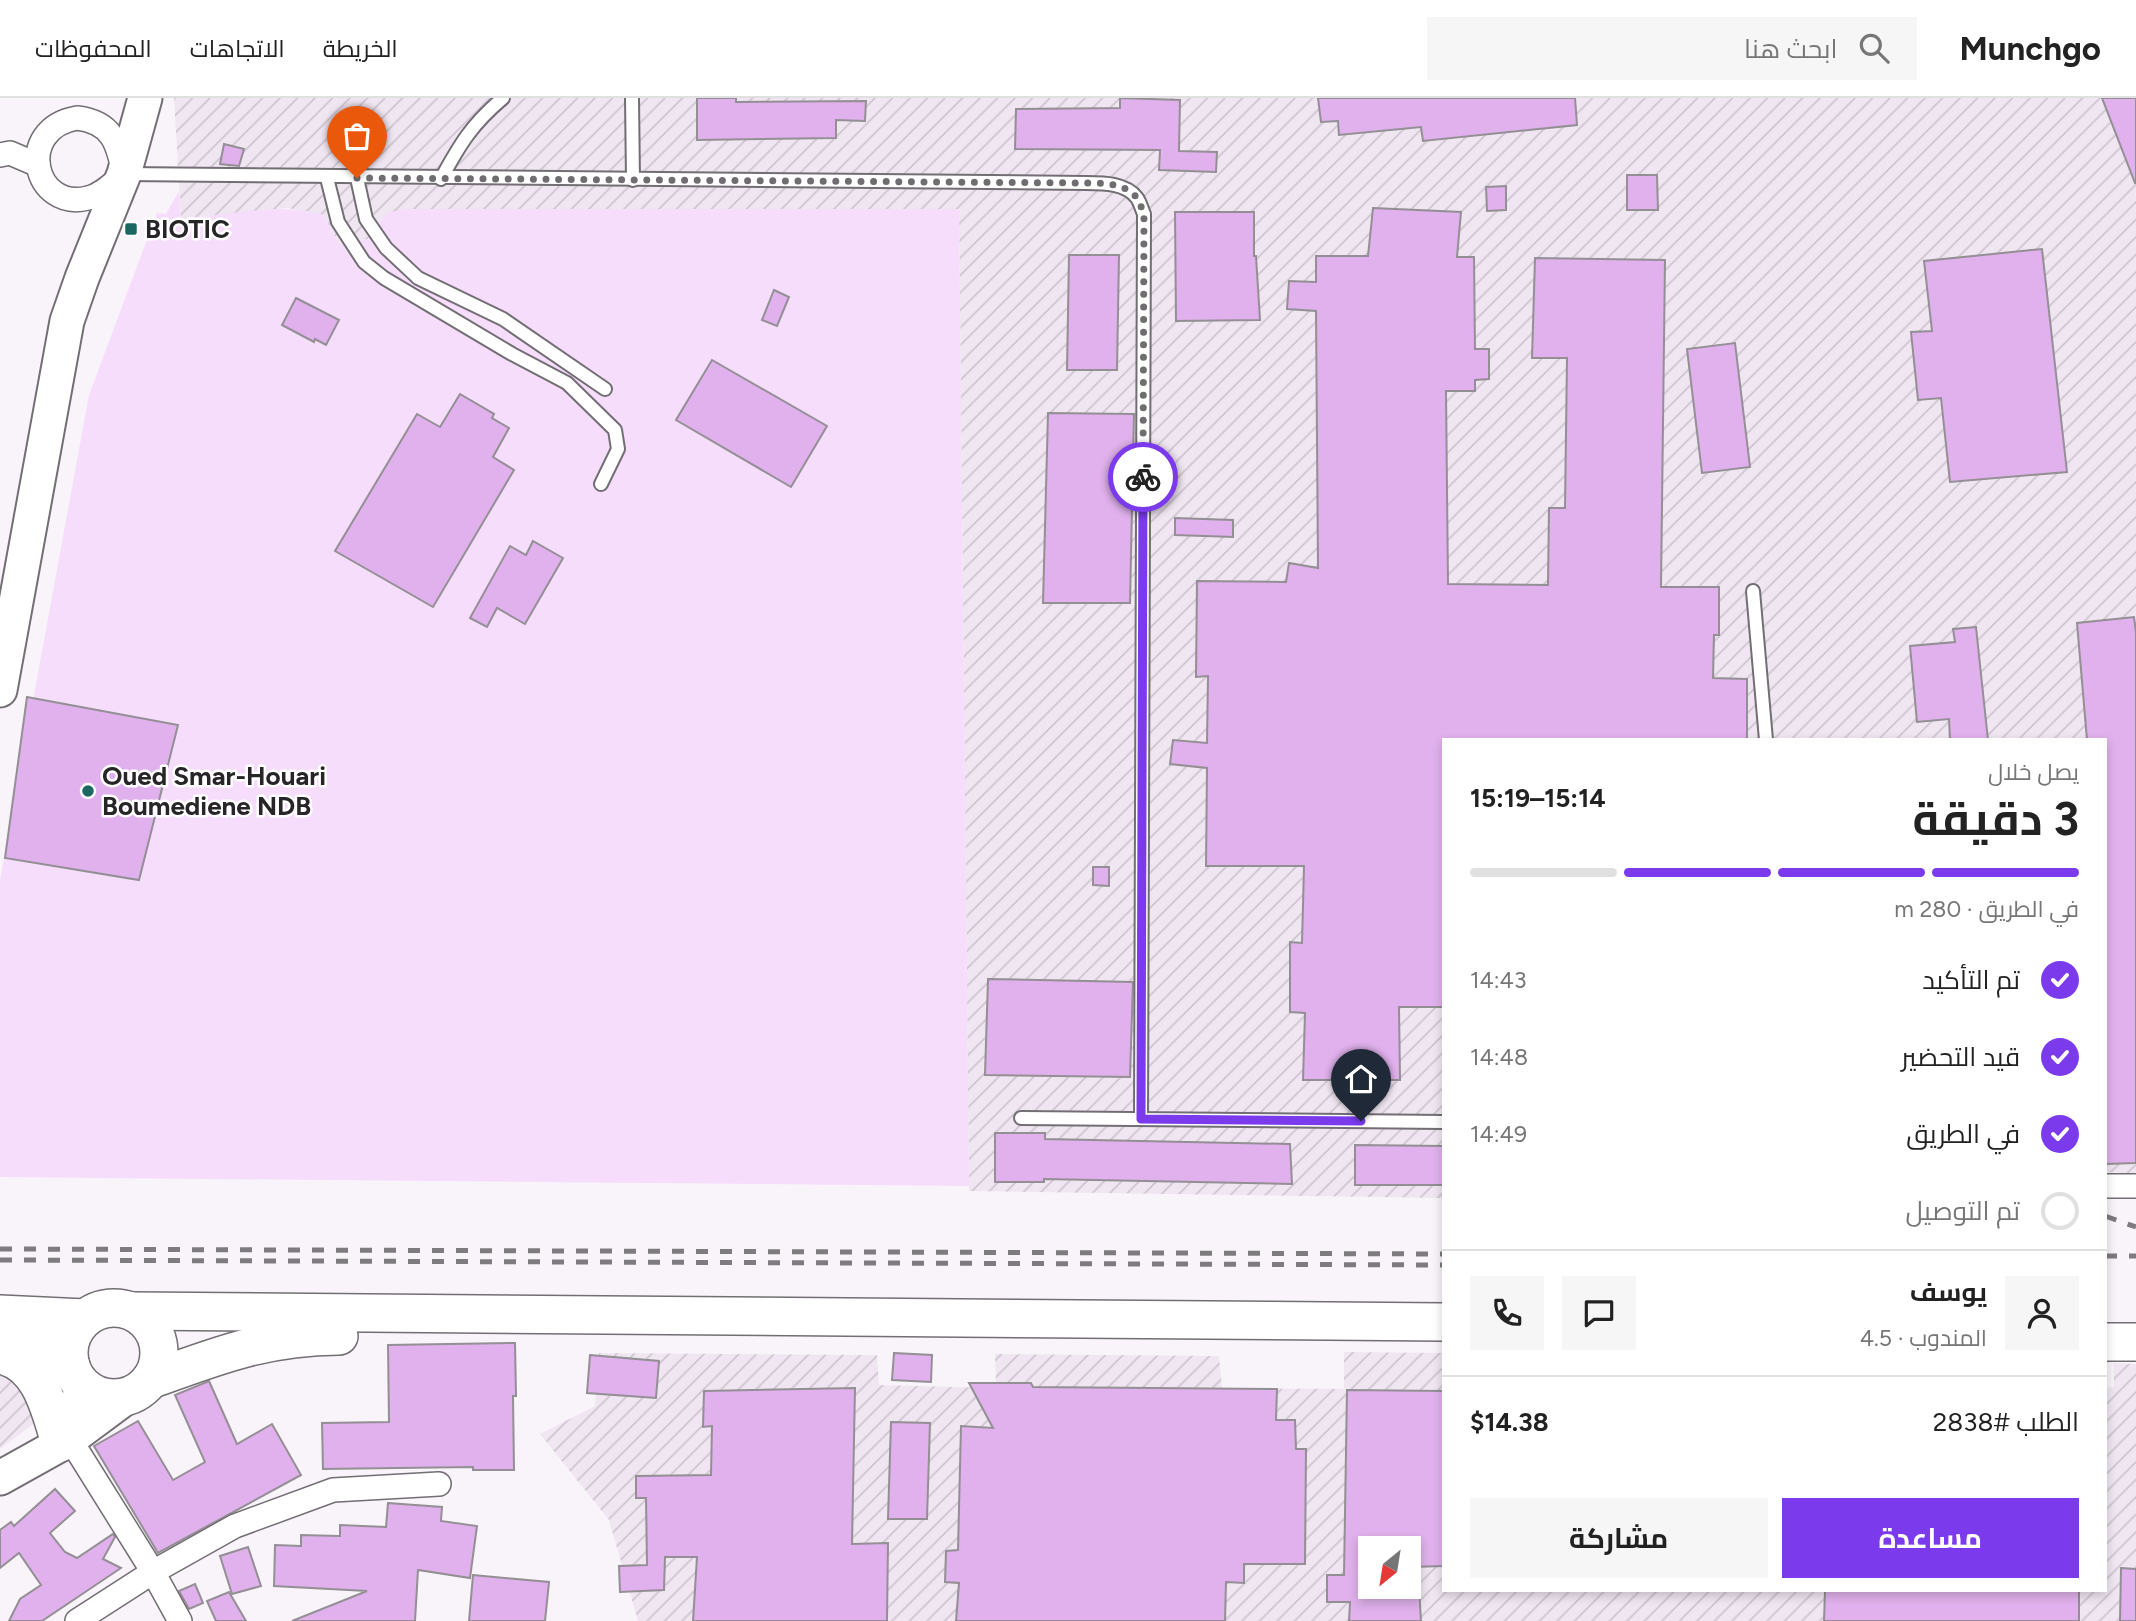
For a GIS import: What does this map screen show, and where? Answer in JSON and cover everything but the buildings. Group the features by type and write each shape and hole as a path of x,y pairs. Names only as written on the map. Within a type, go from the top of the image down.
{"main road":[{"path":"0,690 67,321 124,174 145,98"},
{"path":"0,1314 85,1318 107,1308 120,1308 132,1311 686,1325 1442,1339"},
{"path":"0,1478 65,1441 139,1388 158,1365 159,1349 155,1334 146,1320 132,1311"},
{"path":"65,1441 77,1375 69,1357 70,1342 85,1318"},
{"path":"0,1332 21,1336 41,1345 95,1394 111,1398 231,1351 275,1340 316,1336 686,1325 1442,1322"},
{"path":"2107,1325 2136,1325"},
{"path":"2107,1342 2136,1342"},
{"path":"0,1355 12,1357 40,1385 65,1441"}],"street":[{"path":"77,118 103,126 112,135 124,174 99,194 86,199 72,199 59,195 48,187 38,165 38,149 43,137 52,127 64,120 77,118"},
{"path":"0,155 10,152 38,165"},
{"path":"2107,1186 2136,1186"},
{"path":"65,1441 153,1572 180,1621"},
{"path":"77,1621 153,1572 234,1527 333,1490 439,1484"}],"lane":[{"path":"441,178 480,117 503,98"},
{"path":"632,98 633,180"},
{"path":"124,174 327,178 1106,183 1125,188 1137,198 1144,214 1141,1119"},
{"path":"327,178 338,222 364,262 384,278 512,354 567,383 615,430 618,449 601,484"},
{"path":"357,178 366,219 386,248 418,278 503,319 605,389"},
{"path":"0,632 23,565"},
{"path":"1753,591 1766,738"},
{"path":"1021,1118 1442,1122"}],"shaded area":[{"path":"174,98 2136,98 2136,1174 2107,1172 2107,738 1442,738 1442,1198 969,1191 959,209 378,223 368,239 339,244 323,215 288,208 181,219"},
{"path":"179,191 181,219 272,209 307,211 323,215 339,244 368,239 387,213 405,209 959,209 969,1186 0,1177 0,880 89,395 157,213 166,214"},
{"path":"1344,1352 1442,1353 1442,1592 2107,1592 2107,1388 2114,1387 2114,1363 2136,1364 2136,1621 638,1621 609,1520 540,1434 595,1406 599,1353 877,1355 879,1385 996,1388 995,1354 1219,1356 1222,1388 1344,1389"},
{"path":"0,1376 17,1376 43,1417 0,1449"}],"railway":[{"path":"2107,1217 2136,1227"},
{"path":"0,1249 1442,1254"},
{"path":"2107,1256 2136,1256"},
{"path":"0,1260 1442,1265"}],"way so far":[{"path":"357,178 1106,183 1125,188 1137,198 1144,214 1143,477"}],"place":[{"name":"BIOTIC","path":"131,229"},
{"name":"Oued Smar-Houari Boumediene NDB","path":"88,791"}],"route":[{"path":"1143,477 1141,1119 1361,1121"}]}
